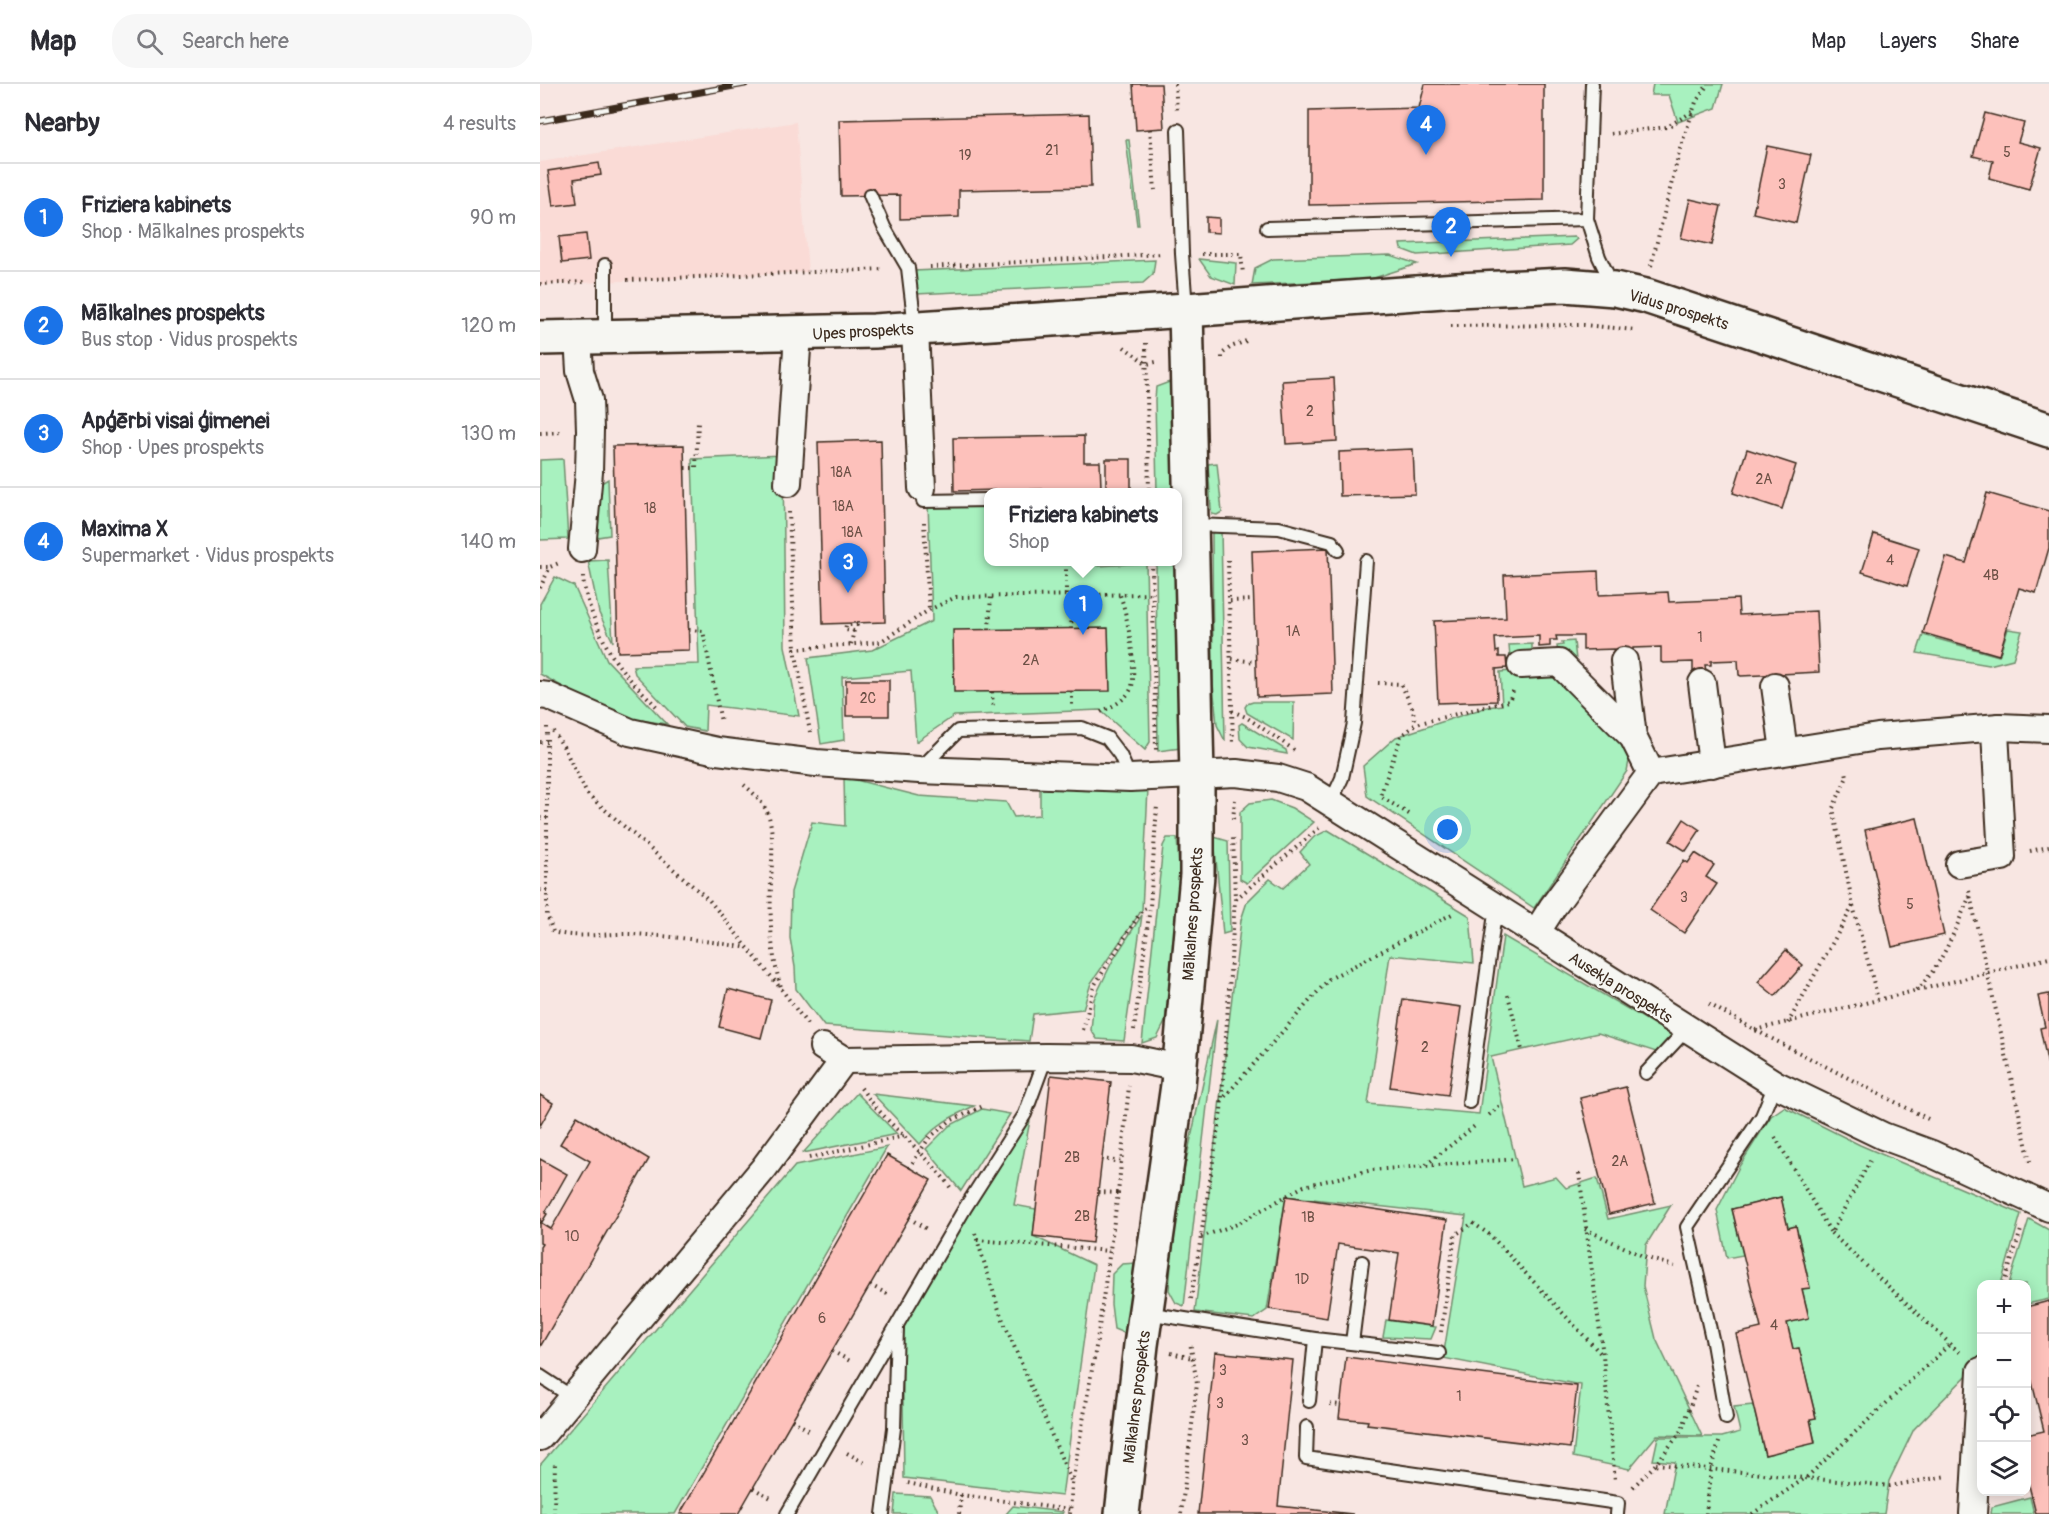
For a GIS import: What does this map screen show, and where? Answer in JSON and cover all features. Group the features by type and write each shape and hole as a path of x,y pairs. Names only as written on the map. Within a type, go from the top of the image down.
{"main road":[{"name":"Vidus prospekts","path":"1186,310 1457,290 1566,285 1630,293 2049,430"},
{"name":"Upes prospekts","path":"540,338 798,334 1186,310"},
{"name":"Mālkalnes prospekts","path":"1122,1514 1146,1313 1180,1068 1197,886 1197,775 1186,310"}],"street":[{"path":"915,328 922,495"},
{"path":"788,483 798,334"},
{"path":"582,549 589,472 590,430 589,400 580,371 592,337"},
{"path":"1624,661 1633,737"},
{"path":"1521,665 1559,663 1633,737 1651,773"},
{"path":"1702,683 1712,764"},
{"path":"1775,686 1784,751"},
{"name":"Ausekļa prospekts","path":"540,695 548,696 630,732 696,748 816,763 919,770 1130,778 1236,774 1278,778 1306,787 1328,813 1496,906 1775,1084 1883,1136 1932,1154 2040,1204"},
{"path":"1536,933 1651,773 1886,736 1999,728 2049,729"},
{"path":"1964,874 2002,856 1995,732 1999,728"},
{"path":"540,1437 764,1168 834,1054 1075,1058 1132,1049 1180,1068"},
{"path":"1973,1514 1980,1388"}],"lane":[{"path":"1592,84 1587,219 1599,257 1630,293"},
{"path":"1178,130 1186,310"},
{"path":"870,195 884,228 908,268 915,328"},
{"path":"1267,228 1587,219"},
{"path":"592,337 607,281 605,265"},
{"path":"922,495 984,500"},
{"path":"1192,525 1279,528 1332,542 1338,550"},
{"path":"1328,813 1342,778 1354,723 1366,561"},
{"path":"919,770 958,731 1083,728 1107,738 1120,755 1130,778"},
{"path":"1469,1101 1496,906"},
{"path":"1646,1073 1687,1029"},
{"path":"787,1514 1024,1114 1046,1057"},
{"path":"1726,1418 1713,1343 1687,1227 1762,1116 1775,1084"},
{"path":"1352,1343 1362,1262"},
{"path":"1146,1313 1187,1321 1438,1353"},
{"path":"883,1514 894,1428 897,1325"},
{"path":"1309,1401 1315,1338"},
{"path":"540,1376 572,1396"},
{"path":"1307,1427 1306,1458 1617,1508"}],"path":[{"path":"1630,293 1693,111 1708,84"},
{"path":"1590,136 1667,127 1693,111"},
{"path":"1150,129 1156,199"},
{"path":"1159,266 1160,243"},
{"path":"540,284 908,268 1160,254 1241,254 1244,279"},
{"path":"1447,326 1584,325 1635,330"},
{"path":"1221,364 1222,354 1247,340"},
{"path":"1147,364 1149,488"},
{"path":"685,468 696,468 698,422"},
{"path":"788,483 795,649 816,763"},
{"path":"922,495 929,610"},
{"path":"1226,526 1236,774 1233,822"},
{"path":"582,549 583,586 594,619 618,666 696,748"},
{"path":"1066,566 1066,595"},
{"path":"1152,566 1156,756"},
{"path":"795,649 880,642 929,610 956,597 1153,594"},
{"path":"989,629 991,595"},
{"path":"1071,629 1073,595"},
{"path":"1096,715 1123,699 1132,688 1131,641 1126,612 1120,595"},
{"path":"1230,601 1254,600"},
{"path":"851,644 854,626"},
{"path":"689,630 703,631 727,752"},
{"path":"1232,659 1256,662"},
{"path":"1418,820 1380,796 1401,736 1416,724 1509,701 1521,665"},
{"path":"1357,682 1401,684 1412,707 1416,724"},
{"path":"992,692 994,718"},
{"path":"1232,711 1246,717 1300,755"},
{"path":"748,948 661,936 632,934 566,936 553,932 547,915 547,723 563,746 587,794 710,900 863,1091 939,1170 966,1209 1000,1313 1072,1484"},
{"path":"540,742 547,742"},
{"path":"1842,744 1847,777 1833,808 1853,906 1878,999"},
{"path":"742,783 755,794 769,817 772,852 771,940 776,973 782,990"},
{"path":"1235,899 1328,813"},
{"path":"540,818 547,818"},
{"path":"829,1442 895,1480 961,1495 1070,1512 1072,1484 1097,1341 1122,1162 1132,1049 1150,907 1156,829"},
{"path":"1181,1514 1197,1384 1187,1321 1221,1101 1235,899 1232,830"},
{"path":"1964,874 2031,1166"},
{"path":"540,890 548,890"},
{"path":"1915,991 1928,980 1970,896"},
{"path":"1788,1023 1853,906"},
{"path":"1075,1058 1095,986 1142,910 1150,907"},
{"path":"1221,1101 1329,979 1455,913"},
{"path":"1755,1030 2049,958"},
{"path":"1708,1004 1930,1119"},
{"path":"1485,1118 1502,1104"},
{"path":"909,1168 929,1138 950,1121 983,1106"},
{"path":"1762,1116 1831,1233 1977,1368"},
{"path":"1425,1166 1476,1124"},
{"path":"764,1168 904,1136"},
{"path":"1831,1233 1883,1136"},
{"path":"1101,1159 1122,1162"},
{"path":"1201,1237 1237,1224 1304,1186 1372,1170 1516,1159"},
{"path":"2021,1161 2040,1170"},
{"path":"1579,1173 1603,1355 1617,1508"},
{"path":"1098,1191 1118,1193"},
{"path":"2006,1280 2040,1204"},
{"path":"909,1218 918,1224"},
{"path":"1438,1353 1455,1235 1473,1223 1490,1235 1603,1355"},
{"path":"1585,1229 1647,1258 1697,1274"},
{"path":"977,1240 1109,1251"},
{"path":"870,1284 879,1289"},
{"path":"1617,1508 1682,1430 1713,1343"},
{"path":"1752,1514 1807,1477 1950,1344"},
{"path":"554,1514 557,1418"},
{"path":"1706,1514 1712,1468 1726,1418"},
{"path":"1656,1464 1890,1486 1975,1470"},
{"path":"958,1514 961,1495"}],"shaded area":[{"path":"796,122 808,272 540,285 540,162"}],"green space":[{"path":"1653,84 1723,84 1716,108 1678,122 1669,95 1651,95"},
{"path":"1126,140 1129,140 1139,225 1137,225"},
{"path":"1575,237 1577,239 1570,245 1417,255 1401,249 1400,244"},
{"path":"1390,255 1417,264 1371,279 1252,285 1255,268 1273,259"},
{"path":"1199,259 1236,263 1235,285 1211,276"},
{"path":"1155,260 1153,274 1143,283 916,294 914,271"},
{"path":"1172,381 1175,488 1157,488 1156,387"},
{"path":"783,455 785,646 799,716 706,705 705,731 685,727 635,674 633,666 699,664 692,459"},
{"path":"563,459 568,539 540,540 540,460"},
{"path":"1217,463 1222,512 1217,515 1212,514 1208,464"},
{"path":"608,479 610,535 591,538 598,485"},
{"path":"984,502 984,566 1146,566 1150,742 1145,750 1100,710 954,716 916,742 911,671 842,677 844,740 821,744 808,658 872,650 932,621 928,503"},
{"path":"1212,529 1221,529 1225,741 1217,725 1213,684"},
{"path":"608,560 613,642 599,613 588,561"},
{"path":"1156,566 1177,566 1181,748 1158,751"},
{"path":"555,577 574,586 607,660 667,724 633,719 577,695 540,674 540,604"},
{"path":"2008,629 2022,631 2013,659 1989,665 1917,653 1923,635 1999,656"},
{"path":"1574,641 1576,660 1630,756 1627,771 1534,908 1367,796 1363,766 1396,737 1487,707 1502,705 1500,672 1511,671 1509,645 1532,644 1532,654 1558,652 1557,646 1563,645 1562,642"},
{"path":"1253,702 1294,702 1293,740 1247,713 1245,707"},
{"path":"1242,723 1286,750 1287,754 1248,747 1240,739 1239,725"},
{"path":"844,777 919,796 1006,802 1014,817 1040,815 1040,788 1052,786 1148,789 1142,910 1091,983 1083,1009 1033,1014 1029,1041 824,1026 796,989 790,938 791,892 812,822 845,826"},
{"path":"1271,800 1292,808 1314,822 1247,883 1240,879 1240,812 1250,803"},
{"path":"1328,830 1470,916 1474,963 1390,955 1368,1104 1479,1114 1503,936 1674,1036 1659,1053 1598,1033 1491,1057 1522,1186 1556,1177 1566,1188 1597,1178 1608,1219 1671,1205 1646,1245 1643,1286 1656,1339 1702,1436 1657,1435 1629,1469 1573,1457 1581,1385 1443,1358 1466,1216 1286,1196 1267,1310 1254,1319 1195,1312 1241,920 1247,902 1270,879 1283,888 1309,864 1300,852 1314,837"},
{"path":"1214,837 1228,841 1230,932 1223,934"},
{"path":"1167,838 1177,838 1180,884 1165,1022 1157,1038 1142,1043 1163,846"},
{"path":"1142,915 1124,1041 1097,1039 1091,1030 1094,999 1113,960"},
{"path":"1217,1019 1184,1306 1176,1303 1169,1290 1172,1253 1182,1179"},
{"path":"857,1093 897,1134 803,1153"},
{"path":"873,1094 974,1106 944,1122 920,1144"},
{"path":"1784,1107 1860,1145 2021,1214 2002,1280 1977,1280 1977,1365 1914,1429 1889,1481 1884,1514 1665,1514 1675,1462 1653,1460 1658,1437 1722,1437 1740,1432 1734,1407 1753,1405 1765,1455 1815,1442 1810,1419 1816,1418 1799,1348 1793,1349 1787,1323 1809,1317 1802,1289 1810,1287 1796,1227 1788,1228 1781,1197 1732,1209 1743,1255 1727,1258 1717,1210 1740,1165 1771,1116"},
{"path":"982,1109 1010,1114 961,1191 926,1149 949,1126"},
{"path":"1031,1115 1014,1205 1036,1209 1033,1236 1094,1265 1062,1496 904,1478 902,1324"},
{"path":"887,1147 675,1514 540,1514 540,1465 795,1166"},
{"path":"2029,1219 2049,1230 2049,1299 2031,1303 2031,1280 2010,1280"},
{"path":"1136,1263 1126,1334 1114,1329 1111,1304 1112,1274 1122,1264"},
{"path":"1386,1320 1436,1327 1431,1339 1383,1337"},
{"path":"896,1494 930,1496 940,1514 894,1514"},
{"path":"2030,1497 2034,1514 1991,1514 1992,1507"},
{"path":"1013,1506 1063,1512 1062,1514 1006,1514"}],"building":[{"path":"1133,84 1161,84 1164,128 1136,130"},
{"path":"1425,84 1544,84 1544,200 1309,205 1309,111 1419,108"},
{"path":"1985,113 2024,123 2018,142 2041,148 2029,189 1989,178 1993,161 1973,156"},
{"path":"1089,114 1091,187 959,190 959,217 900,219 900,195 841,196 839,120"},
{"path":"1767,146 1811,155 1796,223 1753,213"},
{"path":"599,163 601,175 574,179 577,203 553,206 548,171"},
{"path":"1690,199 1721,206 1712,245 1681,238"},
{"path":"1206,217 1219,218 1219,233 1206,232"},
{"path":"586,234 589,260 562,263 559,237"},
{"path":"1334,378 1337,441 1286,444 1282,381"},
{"path":"1084,436 1084,462 1100,462 1101,488 984,488 984,490 954,491 953,438"},
{"path":"881,440 885,622 823,624 818,442"},
{"path":"684,445 689,650 618,652 613,446"},
{"path":"1413,449 1415,494 1340,496 1339,452"},
{"path":"1747,449 1796,465 1782,509 1733,493"},
{"path":"1106,459 1131,459 1131,488 1106,488"},
{"path":"1987,493 2049,511 2049,548 2036,593 2019,588 1999,655 1923,633 1946,557 1966,563"},
{"path":"1874,534 1919,548 1907,586 1862,572"},
{"path":"1328,548 1333,694 1257,697 1252,551"},
{"path":"1598,571 1599,595 1668,592 1669,602 1738,599 1739,615 1816,611 1819,672 1741,676 1738,660 1711,661 1711,665 1705,665 1706,672 1693,672 1693,662 1661,662 1661,647 1633,648 1633,652 1627,652 1617,660 1616,649 1583,650 1583,636 1556,636 1557,640 1550,640 1550,646 1539,647 1539,636 1495,638 1496,652 1499,651 1499,657 1506,657 1507,668 1496,669 1497,701 1438,703 1434,621 1506,618 1504,575"},
{"path":"1108,628 1110,691 954,692 953,630"},
{"path":"846,680 889,680 889,716 846,716"},
{"path":"1917,818 1944,935 1892,947 1865,830"},
{"path":"1684,819 1700,830 1686,851 1670,841"},
{"path":"1695,853 1714,865 1706,877 1717,884 1684,933 1650,910 1684,860 1688,863"},
{"path":"1786,950 1803,965 1775,996 1758,982"},
{"path":"728,989 771,1000 761,1038 719,1027"},
{"path":"2049,994 2049,1070 2040,1028 2045,1027 2038,996"},
{"path":"1403,999 1461,1007 1448,1095 1390,1087"},
{"path":"1051,1075 1111,1082 1092,1243 1033,1236"},
{"path":"1626,1087 1655,1203 1609,1214 1580,1098"},
{"path":"540,1095 553,1103 540,1126"},
{"path":"577,1116 649,1159 540,1347 540,1247 542,1244 540,1243 540,1222 551,1229 590,1161 560,1144"},
{"path":"887,1155 931,1180 738,1514 680,1514"},
{"path":"540,1159 567,1174 542,1222 540,1220"},
{"path":"1286,1196 1447,1220 1432,1326 1389,1320 1399,1253 1338,1244 1327,1318 1269,1309"},
{"path":"1781,1197 1788,1228 1796,1226 1810,1288 1802,1289 1809,1318 1787,1323 1793,1349 1799,1348 1816,1418 1810,1419 1815,1443 1765,1455 1736,1334 1761,1328 1732,1209"},
{"path":"2049,1301 2049,1514 2036,1514 2031,1494 2031,1434 2044,1431 2031,1378 2031,1306"},
{"path":"1215,1352 1293,1360 1278,1506 1353,1514 1198,1514"},
{"path":"1346,1357 1577,1386 1570,1448 1367,1424 1368,1421 1339,1418"}],"railway":[{"path":"540,121 745,84"}],"place":[{"name":"Maxima X","path":"1426,155"},
{"name":"Mālkalnes prospekts","path":"1451,257"},
{"name":"Apģērbi visai ģimenei","path":"848,593"},
{"name":"Friziera kabinets","path":"1083,635"}]}
